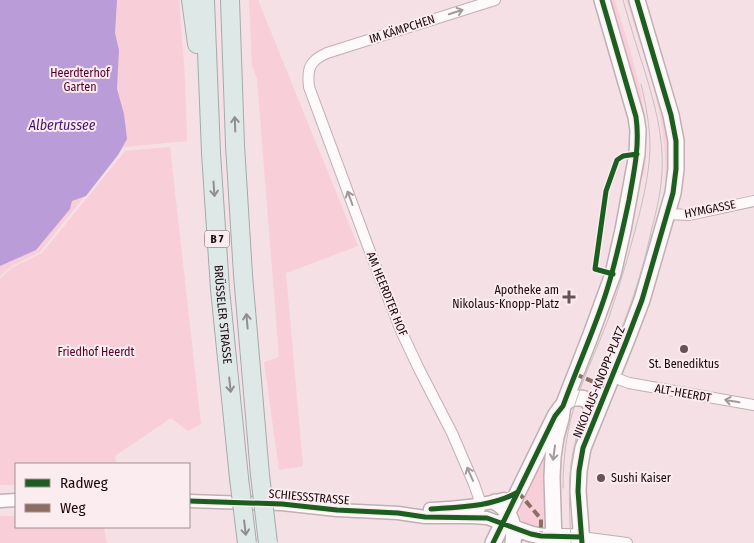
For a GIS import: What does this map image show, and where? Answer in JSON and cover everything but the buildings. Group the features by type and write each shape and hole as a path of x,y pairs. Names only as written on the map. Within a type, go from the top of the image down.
{"highway":[{"path":"190,0 211,153"},
{"name":"BRÜSSELER STRASSE","path":"205,0 211,153 220,289 247,543"},
{"name":"BRÜSSELER STRASSE","path":"230,0 235,145 241,245 260,474 268,543"}],"main road":[{"name":"NIKOLAUS-KNOPP-PLATZ","path":"554,540 553,457 562,406 590,337 612,274 625,220 637,154 638,130 636,117 602,0"},
{"name":"NIKOLAUS-KNOPP-PLATZ","path":"581,540 578,511 579,478 583,448 613,377 642,300 673,193 675,177 676,140 671,115 637,0"},
{"path":"562,406 571,399 577,398 584,398 590,402 592,413 584,436 583,448"},
{"name":"NIKOLAUS-KNOPP-PLATZ","path":"493,543 509,527 518,492 555,416 562,406"},
{"name":"NIKOLAUS-KNOPP-PLATZ","path":"518,492 514,510 516,520 525,539"},
{"path":"488,503 502,506 509,527 525,539 541,536 554,540 581,540"},
{"path":"554,540 578,511"}],"street":[{"name":"IM KÄMPCHEN","path":"312,63 318,57 327,53 495,0"},
{"name":"AM HEERDTER HOF","path":"312,63 307,73 308,88 402,333 452,433 474,484 488,503"},
{"name":"HYMGASSE","path":"667,214 689,216 754,201"},
{"name":"ALT-HEERDT","path":"613,377 629,382 754,405"},
{"name":"SCHIESSSTRASSE","path":"398,513 488,503 508,498 518,492"},
{"path":"0,501 15,500"},
{"name":"SCHIESSSTRASSE","path":"190,501 262,503 398,513 425,517 487,518 509,527"},
{"path":"472,517 488,503"},
{"path":"581,540 627,543"}],"green space":[{"name":"Albertussee","path":"0,0 179,0 185,78 187,141 124,147 40,252 12,266 0,276"},
{"path":"249,0 258,0 358,246 286,273 303,466 279,470 264,362 279,357 257,79 252,65"},
{"path":"608,0 615,0 634,63 641,95 646,133 644,177 639,176"},
{"path":"626,0 630,0 663,110 670,146 669,180 665,180 663,134 654,89"},
{"name":"Friedhof Heerdt","path":"170,147 201,424 188,431 171,418 115,456 117,463 15,463 15,485 0,485 0,278 13,267 42,253 125,151"},
{"path":"546,450 549,451 549,526 527,524 523,522 519,513 520,505"},
{"path":"0,516 15,516 15,528 104,528 107,543 0,543"}],"water":[{"name":"Albertussee","path":"0,0 117,0 115,33 119,50 117,89 124,114 127,139 118,155 86,196 72,201 70,209 36,250 0,266"}],"tram line":[{"path":"571,543 569,486 576,439 584,414 617,339 634,294 658,202 661,180 662,147 658,122 649,84 623,0"},
{"path":"563,488 566,442 574,409 584,378 616,297 645,191 650,140 641,84"}],"marked path":[{"path":"575,374 608,388"},
{"path":"518,492 541,519 541,539"}],"cycle path":[{"path":"493,543 555,416 563,406 608,287 629,200 637,148 636,117 602,0"},
{"path":"582,543 578,491 583,448 642,300 673,193 676,169 676,141 671,115 637,0"},
{"path":"613,274 595,269 606,191 617,160 623,156 637,154"},
{"path":"431,509 464,507 498,501 518,492"},
{"path":"190,501 282,504 337,510 398,513 425,517 487,518 531,534 581,537"}],"place":[{"name":"Apotheke am Nikolaus-Knopp-Platz","path":"569,297"},
{"name":"St. Benediktus","path":"684,349"},
{"name":"Sushi Kaiser","path":"601,478"}],"park label":[{"name":"Heerdterhof Garten","path":"80,80"}]}
